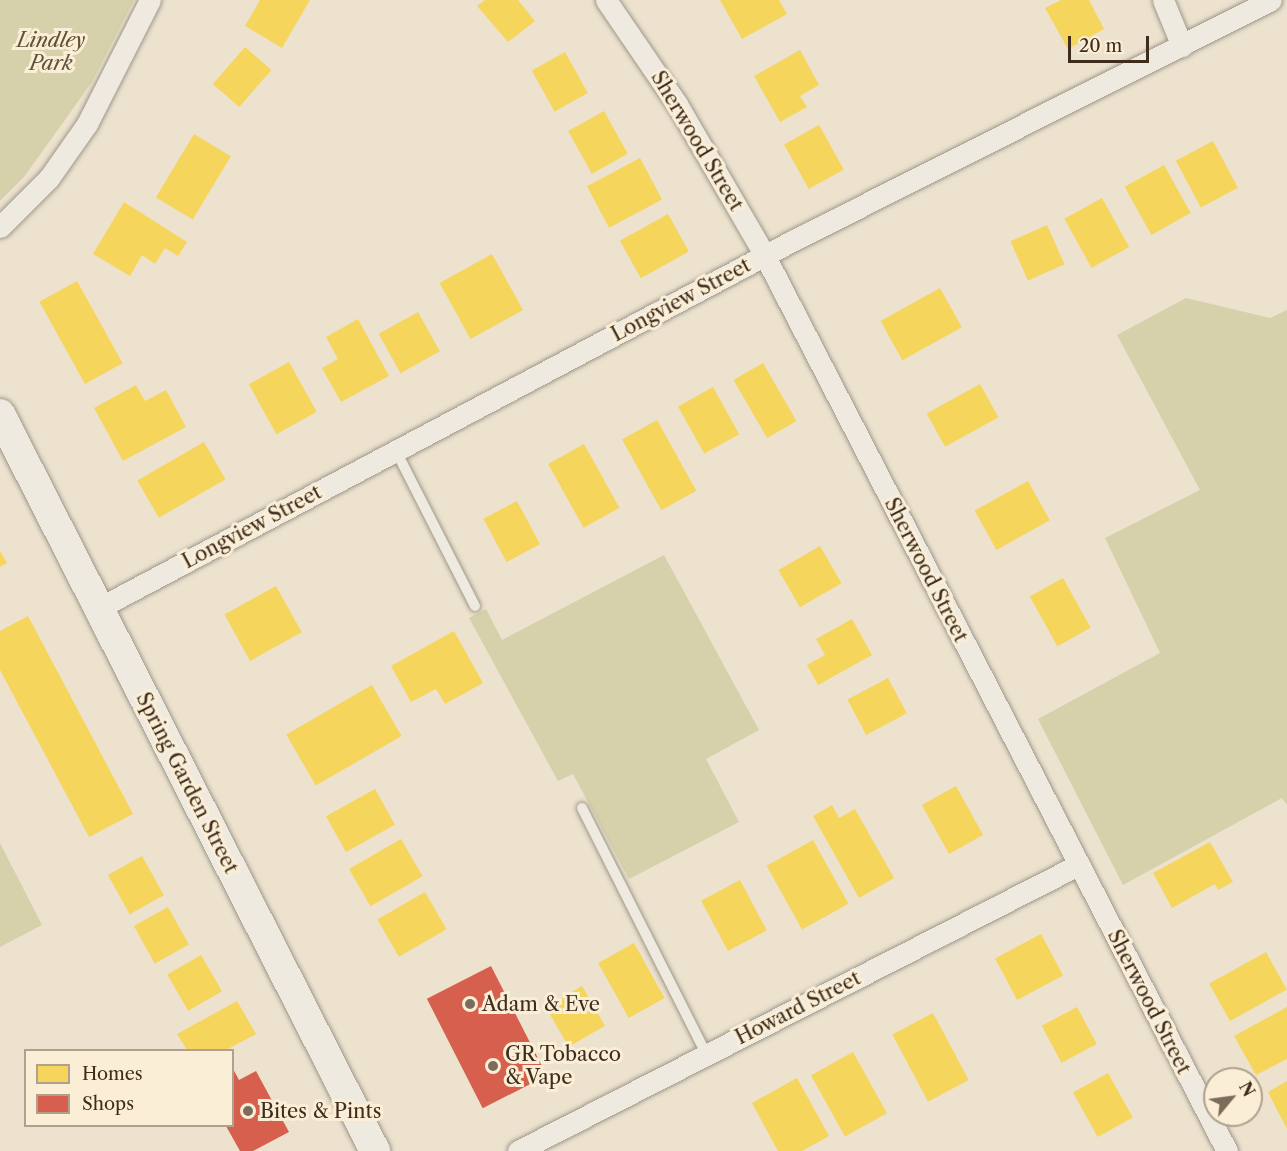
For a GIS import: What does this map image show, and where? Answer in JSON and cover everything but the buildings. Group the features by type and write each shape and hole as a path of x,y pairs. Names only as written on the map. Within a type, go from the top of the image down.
{"main road":[{"name":"Spring Garden Street","path":"0,414 97,609 375,1151"}],"street":[{"path":"0,227 49,177 87,123 150,0"},
{"name":"Sherwood Street","path":"606,0 677,104 765,256 1227,1151"},
{"path":"1163,0 1182,46"},
{"name":"Longview Street","path":"97,609 765,256 1270,0"},
{"name":"Howard Street","path":"518,1151 1078,865"}],"lane":[{"path":"396,451 475,606"},
{"path":"582,808 707,1055"}],"green space":[{"name":"Lindley Park","path":"0,0 134,0 92,82 24,177 0,201"},
{"path":"1186,298 1270,318 1287,310 1287,805 1282,798 1123,885 1038,719 1160,653 1105,538 1200,490 1117,335"},
{"path":"664,555 759,730 706,759 739,822 629,879 573,774 558,781 469,618 486,609 502,640"},
{"path":"0,843 42,925 0,947"}],"place":[{"name":"Adam & Eve","path":"470,1004"},
{"name":"GR Tobacco & Vape","path":"493,1066"},
{"name":"Bites & Pints","path":"248,1111"}]}
